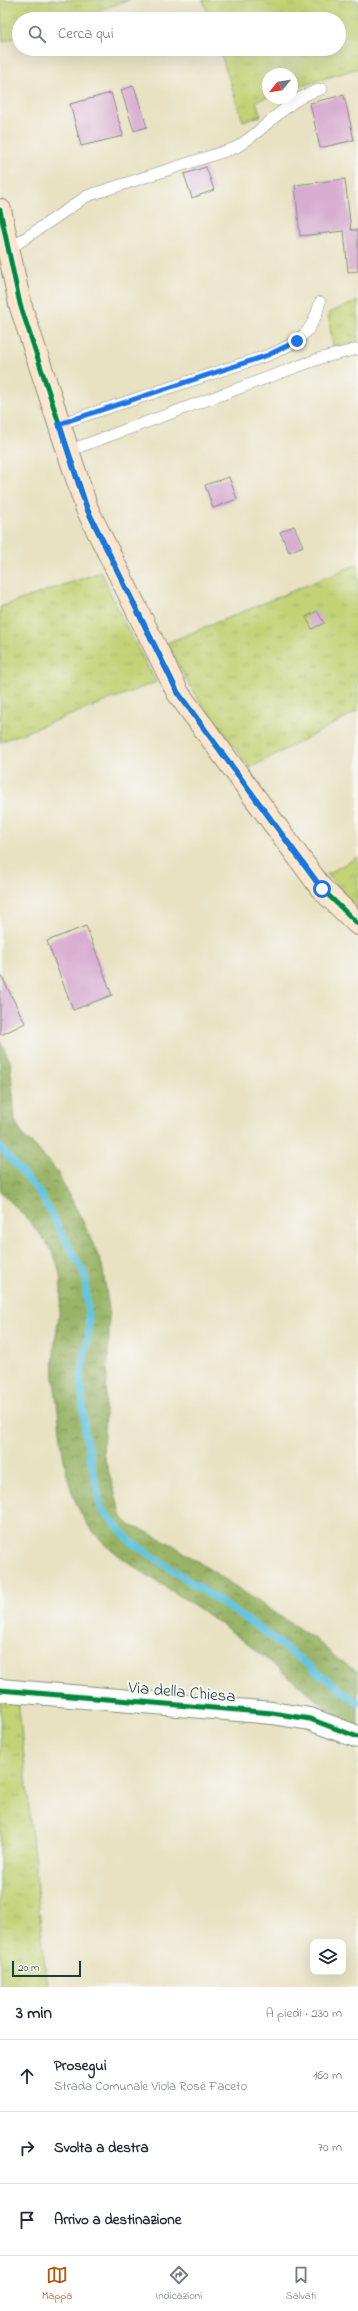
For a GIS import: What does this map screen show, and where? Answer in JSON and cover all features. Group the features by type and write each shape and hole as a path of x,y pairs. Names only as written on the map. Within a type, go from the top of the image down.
{"street":[{"path":"0,210 20,304 87,509 178,693 322,889 358,924"},
{"name":"Via della Chiesa","path":"0,1690 272,1713 310,1719 358,1737"}],"lane":[{"path":"8,250 87,196 235,148 247,141 294,103 322,89"},
{"path":"59,424 261,358 286,347 307,333 313,325 320,302"},
{"path":"68,451 321,358 358,349"}],"green space":[{"path":"0,0 130,0 93,12 12,12 12,39 3,42"},
{"path":"203,0 358,0 358,68 298,87 298,68 262,68 262,99 256,101 261,116 243,121 221,56 346,56 346,12 207,12"},
{"path":"358,301 358,342 333,346 328,313"},
{"path":"358,564 358,711 250,768 193,692 167,643"},
{"path":"101,572 125,624 156,682 0,742 0,607"},
{"path":"358,857 358,910 327,874"},
{"path":"0,1041 10,1061 15,1121 24,1138 35,1146 56,1170 83,1222 102,1265 109,1309 109,1338 103,1453 122,1517 131,1526 143,1530 173,1545 319,1642 337,1659 358,1672 358,1726 338,1717 221,1624 124,1559 96,1535 86,1522 79,1509 73,1496 66,1468 61,1440 54,1375 55,1342 61,1298 58,1266 55,1257 42,1236 25,1216 0,1191"},
{"path":"0,1697 18,1698 47,1987 0,1987"}],"building":[{"path":"134,86 147,127 134,131 121,90"},
{"path":"111,93 123,136 81,146 70,104"},
{"path":"344,95 354,140 320,148 310,103"},
{"path":"206,167 214,190 192,198 184,174"},
{"path":"345,179 351,230 358,230 358,271 348,272 344,231 300,236 295,185"},
{"path":"229,477 237,499 213,508 205,485"},
{"path":"294,526 303,546 289,552 280,532"},
{"path":"317,611 324,623 312,629 306,617"},
{"path":"86,926 112,995 73,1010 47,941"},
{"path":"0,973 25,1023 1,1035 0,1033"}],"waterway":[{"path":"0,1147 39,1192 85,1275 89,1329 81,1377 85,1433 101,1508 130,1541 262,1630 358,1703"}],"cycle path":[{"path":"0,210 20,304 87,509 178,693 322,889 358,924"},
{"path":"0,1690 272,1713 310,1719 358,1737"}],"route":[{"path":"297,341 268,355 59,424 87,509 178,693 322,889"}]}
